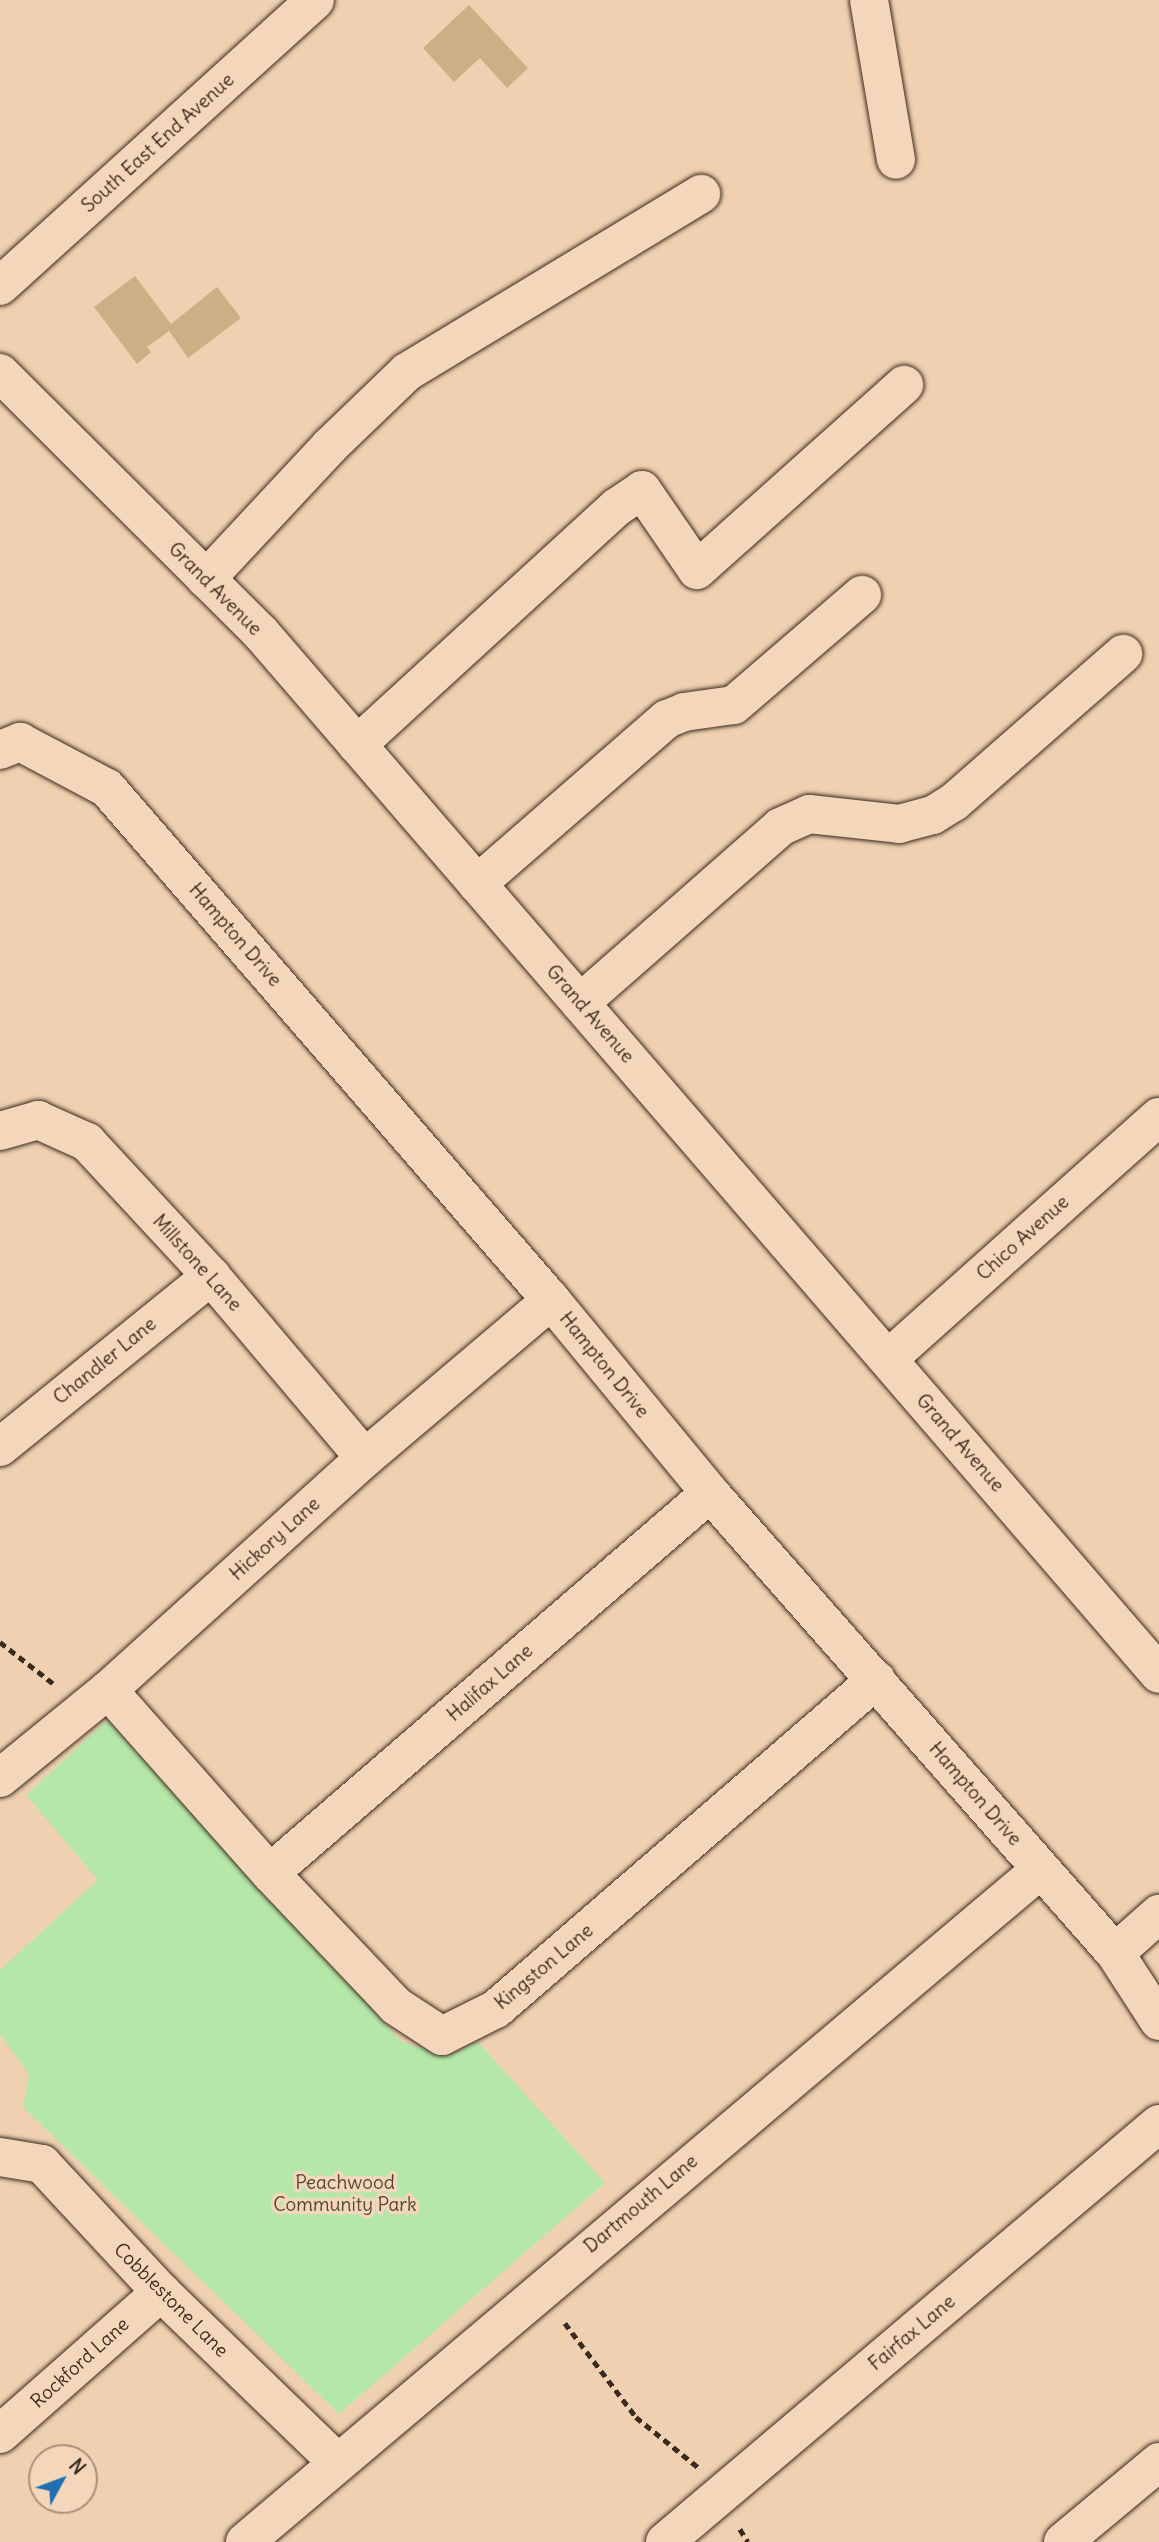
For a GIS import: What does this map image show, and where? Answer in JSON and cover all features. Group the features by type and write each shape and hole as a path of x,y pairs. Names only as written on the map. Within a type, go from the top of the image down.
{"street":[{"name":"South East End Avenue","path":"0,286 315,0"},
{"path":"869,0 896,160"},
{"path":"206,579 330,446 407,372 701,194"},
{"name":"Grand Avenue","path":"0,373 206,579 357,744 1159,1674"},
{"path":"357,744 617,507 642,489 697,570 904,385"},
{"path":"477,884 667,719 684,712 734,705 862,594"},
{"path":"580,1003 780,827 809,814 899,824 933,815 954,802 1124,654"},
{"name":"Hampton Drive","path":"10,746 107,788 551,1300 710,1493 1115,1953 1159,2021"},
{"name":"Chico Avenue","path":"888,1359 1159,1117"},
{"name":"Millstone Lane","path":"0,1131 38,1121 87,1142 211,1276 365,1458"},
{"name":"Chandler Lane","path":"0,1447 211,1276"},
{"name":"Hickory Lane","path":"0,1778 108,1690 365,1458 551,1300"},
{"name":"Halifax Lane","path":"270,1873 710,1493"},
{"name":"Kingston Lane","path":"108,1690 270,1873 396,2006 442,2036 496,2009 876,1680"},
{"name":"Dartmouth Lane","path":"245,2542 336,2461 1040,1870"},
{"path":"1115,1953 1159,1914"},
{"name":"Fairfax Lane","path":"665,2542 1159,2124"},
{"name":"Cobblestone Lane","path":"0,2157 42,2164 161,2292 336,2461"},
{"name":"Rockford Lane","path":"0,2434 161,2292"},
{"path":"1063,2542 1159,2462"}],"path":[{"path":"540,2289 636,2417 694,2461 748,2542"}],"green space":[{"name":"Peachwood Community Park","path":"107,1720 402,2042 447,2056 478,2042 605,2183 339,2414 23,2107 29,2074 0,2034 0,1970 98,1880 26,1795"}],"building":[{"path":"469,5 528,68 507,88 480,58 454,82 423,48"},
{"path":"135,276 171,324 217,287 241,318 188,358 169,331 147,347 151,352 137,364 94,307"}]}
